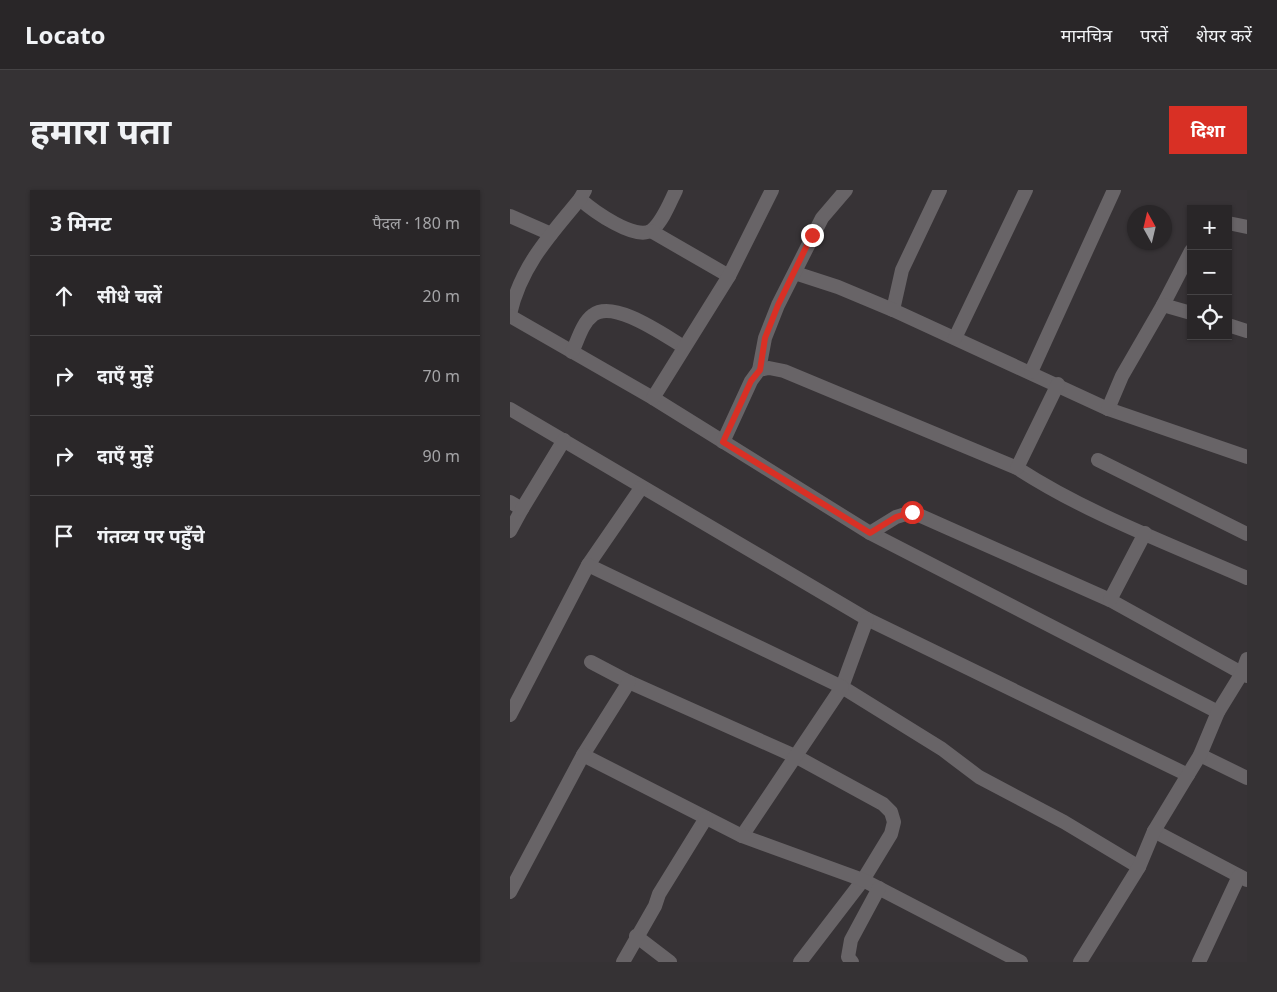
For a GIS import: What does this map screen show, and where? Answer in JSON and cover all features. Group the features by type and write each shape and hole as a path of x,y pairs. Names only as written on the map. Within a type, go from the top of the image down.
{"street":[{"path":"676,190 660,220 651,230 642,233 619,225 597,214 583,194 534,255 512,296 510,315 653,398 870,533 1218,712"},
{"path":"653,398 729,276 772,190"},
{"path":"723,442 751,381 760,370 765,338 778,305 822,218 846,190"},
{"path":"893,310 902,270 940,190"},
{"path":"954,338 1026,190"},
{"path":"1031,372 1114,190"},
{"path":"510,216 551,234"},
{"path":"1232,223 1247,227"},
{"path":"651,230 729,276"},
{"path":"1108,409 1122,376 1187,259"},
{"path":"795,273 838,286 1058,384 1108,409 1247,457"},
{"path":"1163,304 1187,312"},
{"path":"572,352 584,325 592,315 601,311 628,316 684,347"},
{"path":"1232,326 1247,331"},
{"path":"760,370 769,368 784,371 1017,468 1038,482 1145,533 1247,578"},
{"path":"1017,468 1058,384"},
{"path":"510,409 641,488 867,619 1188,775"},
{"path":"510,531 516,505 564,440"},
{"path":"1098,460 1247,534"},
{"path":"510,715 588,565 641,488"},
{"path":"870,533 896,517 912,512 1110,600 1244,675"},
{"path":"1110,600 1145,533"},
{"path":"588,565 842,687 942,749 979,777 1064,822 1139,867"},
{"path":"742,836 797,757 842,687 867,619"},
{"path":"1080,962 1139,867 1154,831 1200,755 1218,712 1244,675 1247,659"},
{"path":"591,662 629,682 797,757 883,804 892,812 894,822 891,834 863,880 800,962"},
{"path":"510,892 583,755 629,682"},
{"path":"583,755 742,836 863,880 1020,962"},
{"path":"1200,755 1247,778"},
{"path":"623,962 636,936 655,906 659,894 706,818"},
{"path":"1154,831 1243,878 1199,962"},
{"path":"852,962 848,957 851,940 879,888"},
{"path":"636,936 670,962"}],"route":[{"path":"812,235 778,305 765,338 760,370 751,381 723,442 870,533 896,517 912,512"}]}
